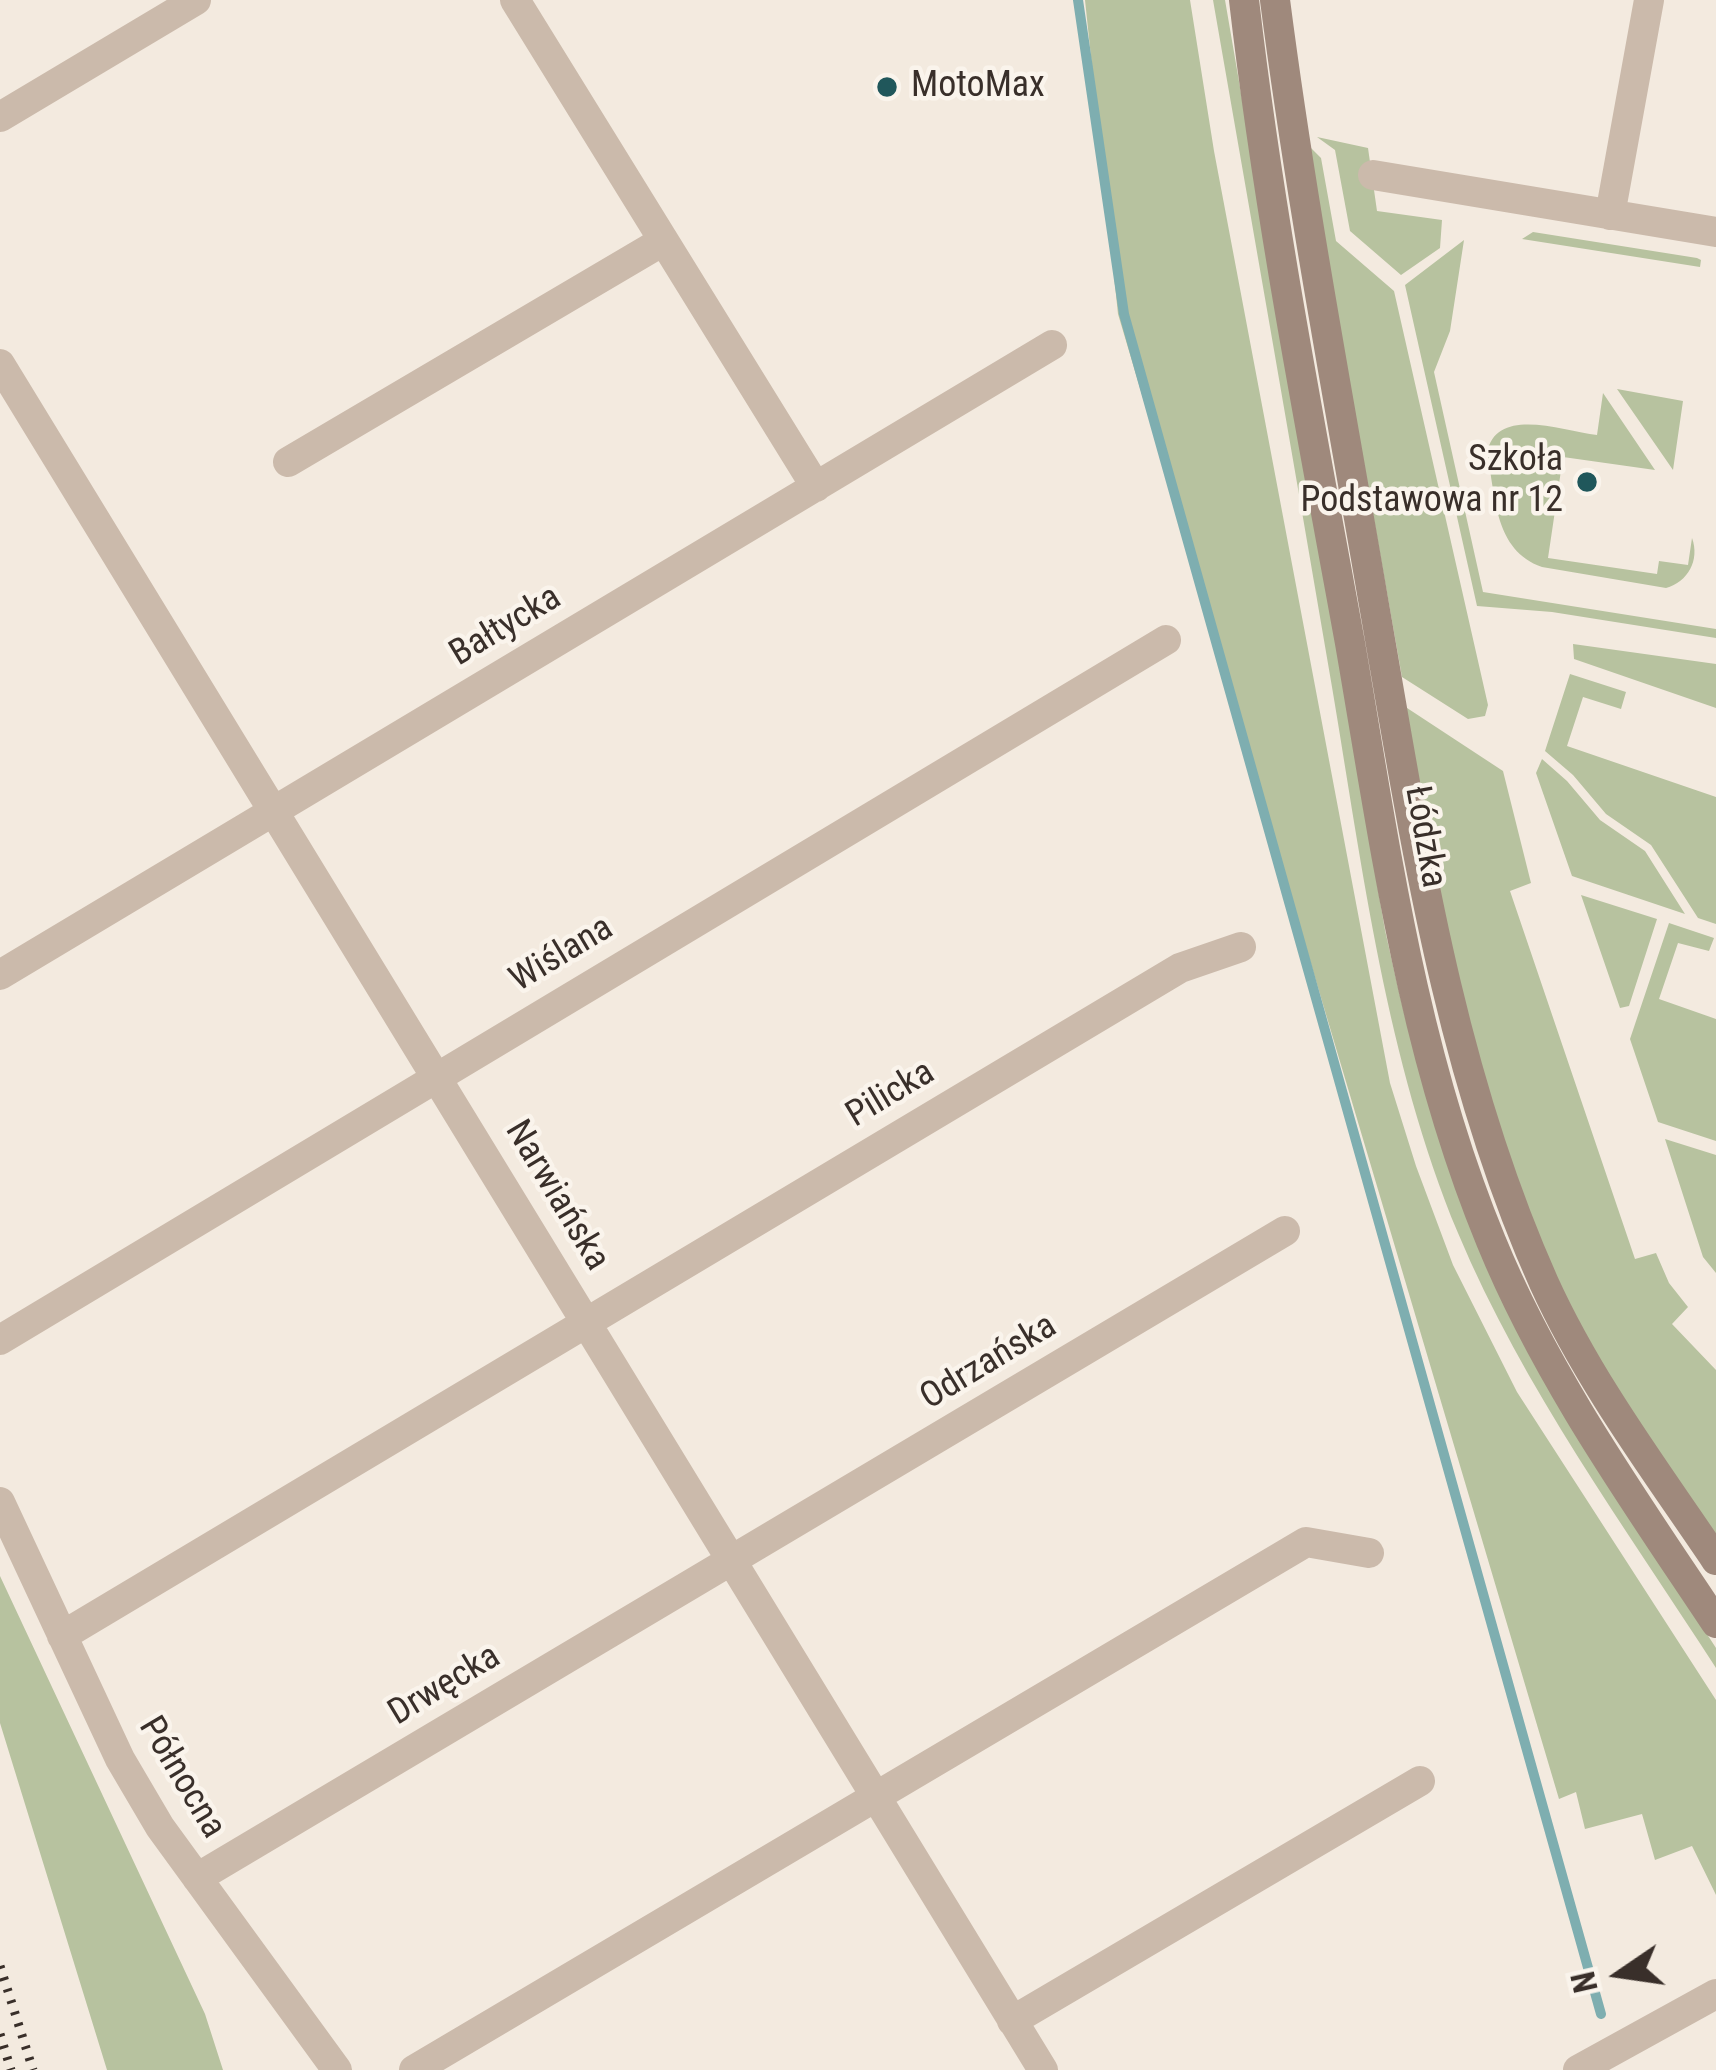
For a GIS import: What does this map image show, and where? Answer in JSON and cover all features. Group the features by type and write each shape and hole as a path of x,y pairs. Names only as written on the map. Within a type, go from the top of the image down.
{"main road":[{"name":"Łódzka","path":"1244,0 1260,141 1406,961 1445,1114 1489,1237 1527,1318 1625,1486 1716,1623"},
{"name":"Łódzka","path":"1275,0 1426,899 1478,1108 1503,1184 1546,1287 1600,1388 1716,1561"}],"street":[{"path":"0,117 196,0"},
{"path":"515,0 816,487"},
{"path":"1610,214 1649,0"},
{"path":"1373,176 1716,232"},
{"path":"288,462 663,241"},
{"name":"Bałtycka","path":"0,975 1052,345"},
{"name":"Narwiańska","path":"0,364 1042,2070"},
{"name":"Wiślana","path":"0,1340 1166,640"},
{"name":"Pilicka","path":"62,1636 1180,968 1241,947"},
{"name":"Odrzańska","path":"733,1561 1285,1231"},
{"name":"Północna","path":"0,1502 120,1759 196,1878 337,2070"},
{"path":"414,2070 1306,1542 1369,1553"},
{"name":"Drwęcka","path":"196,1878 733,1561"},
{"path":"1012,2021 1420,1781"},
{"path":"1578,2070 1716,1994"}],"green space":[{"path":"1085,0 1190,0 1214,151 1390,1083 1453,1265 1517,1392 1716,1700 1716,1895 1692,1846 1655,1860 1642,1814 1585,1829 1576,1792 1559,1799 1118,314"},
{"path":"1213,0 1225,0 1385,930 1432,1117 1480,1252 1523,1342 1575,1432 1716,1648 1716,1668 1577,1456 1513,1347 1458,1233 1412,1100 1367,895"},
{"path":"1317,137 1368,148 1377,211 1442,220 1440,248 1401,275 1350,231 1335,150"},
{"path":"1307,144 1321,158 1336,241 1394,291 1488,705 1485,716 1468,719 1402,677"},
{"path":"1533,232 1697,258 1700,267 1522,239"},
{"path":"1464,240 1450,331 1434,372 1483,592 1716,629 1716,638 1552,612 1477,606 1405,285"},
{"path":"1617,389 1683,401 1673,470"},
{"path":"1603,393 1655,470 1563,457 1548,558 1657,574 1659,561 1688,565 1692,538 1690,569 1666,588 1542,567 1514,548 1500,520 1487,453 1493,438 1503,429 1533,424 1597,435"},
{"path":"1573,644 1716,664 1716,708 1574,659"},
{"path":"1570,674 1626,692 1621,709 1583,697 1567,746 1716,797 1716,924 1698,918 1651,845 1606,814 1545,751"},
{"path":"1404,706 1503,771 1531,883 1510,891 1635,1259 1656,1253 1669,1283 1688,1307 1672,1324 1716,1370 1716,1538 1588,1342 1525,1205 1500,1135 1461,994"},
{"path":"1542,759 1600,820 1645,851 1685,914 1572,876 1536,773"},
{"path":"1581,895 1657,919 1629,1006 1620,1008"},
{"path":"1669,923 1714,938 1709,951 1678,943 1659,999 1716,1019 1716,1141 1658,1122 1630,1039"},
{"path":"1665,1139 1716,1155 1716,1273 1703,1257"},
{"path":"0,1576 205,2014 223,2070 107,2070 0,1723"}],"waterway":[{"path":"1078,0 1124,314 1601,2014"}],"railway":[{"path":"0,1966 33,2070"},
{"path":"0,2034 11,2070"}],"place":[{"name":"MotoMax","path":"887,87"},
{"name":"Szkoła Podstawowa nr 12","path":"1587,482"}]}
